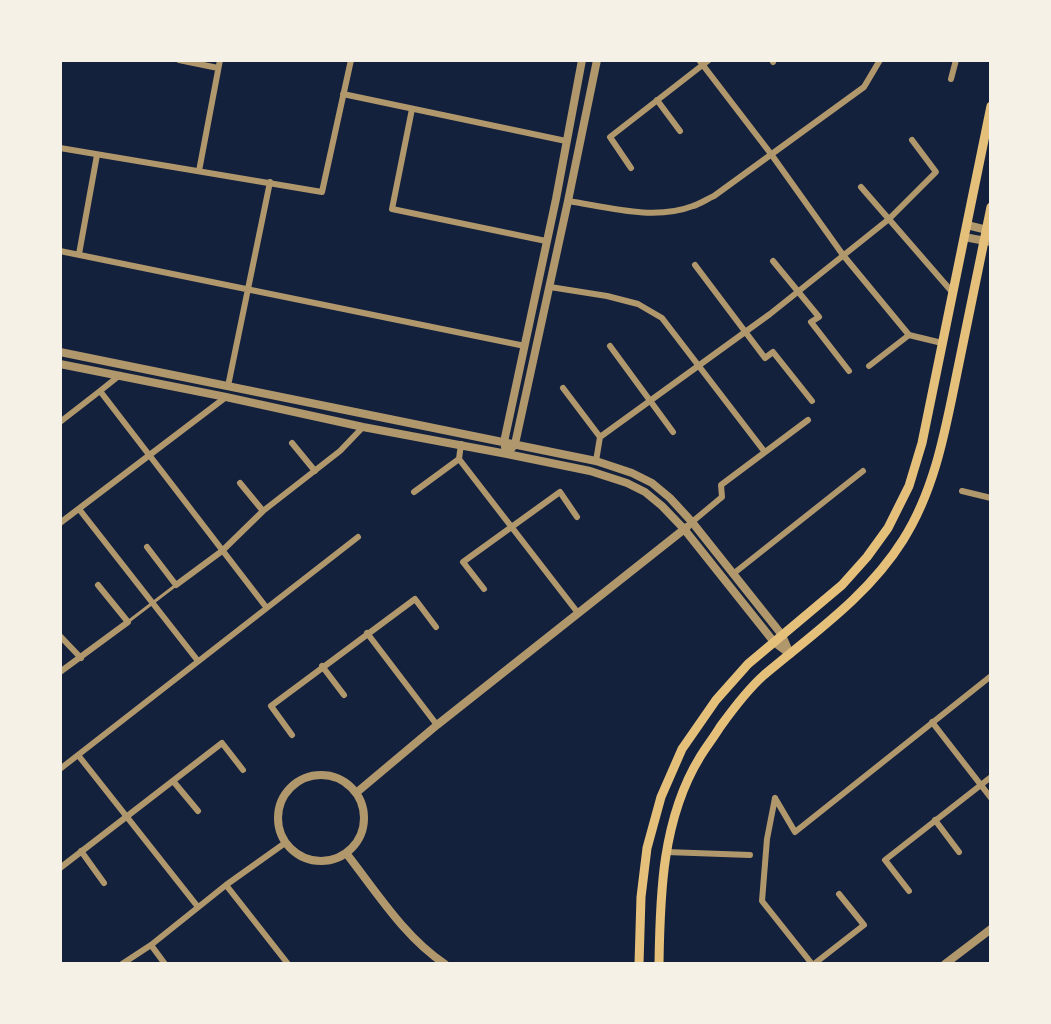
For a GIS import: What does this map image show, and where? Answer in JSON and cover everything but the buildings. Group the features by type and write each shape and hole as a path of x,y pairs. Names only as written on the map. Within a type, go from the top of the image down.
{"main road":[{"path":"639,964 642,887 647,848 661,797 682,749 716,700 748,664 842,585 867,557 888,528 909,486 922,443 991,106"},
{"path":"659,964 660,898 666,852 679,804 699,758 731,712 761,678 856,599 883,570 904,538 927,493 941,447 988,241 991,207"}],"street":[{"path":"179,60 218,68"},
{"path":"199,171 220,60"},
{"path":"60,148 322,192 351,60"},
{"path":"507,454 504,442 556,199 582,60"},
{"path":"507,454 514,444 550,287 597,60"},
{"path":"556,199 656,213 692,207 714,196 864,87 880,60"},
{"path":"951,79 956,60"},
{"path":"631,168 610,138 704,62 843,255 909,335 942,343"},
{"path":"343,94 566,141"},
{"path":"657,100 680,131"},
{"path":"412,109 392,209 546,241"},
{"path":"596,460 600,437 745,333 889,219 936,172 912,140"},
{"path":"79,254 97,155"},
{"path":"60,523 226,397 270,182"},
{"path":"861,187 953,293"},
{"path":"967,225 989,230"},
{"path":"964,237 988,241"},
{"path":"60,251 525,346"},
{"path":"773,261 819,317 811,322 849,371"},
{"path":"695,265 765,358 773,352 812,401"},
{"path":"538,285 607,296 638,304 662,318 764,451"},
{"path":"869,366 909,335"},
{"path":"610,346 673,432"},
{"path":"60,352 596,460 632,473 652,483 670,498 692,522 782,635 790,654"},
{"path":"60,364 590,471 627,483 645,492 662,506 774,642 790,654"},
{"path":"60,422 120,375"},
{"path":"563,388 600,437"},
{"path":"100,391 266,608"},
{"path":"356,794 437,725 684,530 722,497 721,485 808,420"},
{"path":"147,547 176,585 222,551 263,511 340,451 363,427"},
{"path":"292,443 315,471"},
{"path":"461,444 459,459 578,613"},
{"path":"414,492 459,459"},
{"path":"734,574 863,471"},
{"path":"240,483 263,511"},
{"path":"962,491 991,498"},
{"path":"484,589 463,562 560,492 577,517"},
{"path":"79,509 198,661"},
{"path":"60,769 358,537"},
{"path":"60,672 128,622 99,585"},
{"path":"292,735 271,706 322,666 415,599 436,627"},
{"path":"367,633 437,725"},
{"path":"60,636 81,658"},
{"path":"322,666 344,695"},
{"path":"839,894 864,925 813,964 762,901 767,839 776,798 795,832 991,676"},
{"path":"932,722 991,798"},
{"path":"60,868 222,743 243,770"},
{"path":"78,755 198,908"},
{"path":"328,776 346,784 356,794 362,806 364,819 355,844 346,853 333,859 320,861 307,859 295,853 285,843 279,831 280,804 286,793 296,783 308,777 328,776"},
{"path":"909,891 885,860 991,777"},
{"path":"172,781 198,811"},
{"path":"935,820 959,852"},
{"path":"122,964 151,945 226,885 285,843"},
{"path":"81,851 104,883"},
{"path":"666,852 750,855"},
{"path":"346,853 409,932 433,956 445,964"},
{"path":"226,885 288,964"},
{"path":"945,964 991,929"},
{"path":"151,945 165,964"}],"lane":[{"path":"128,622 176,585"}]}
